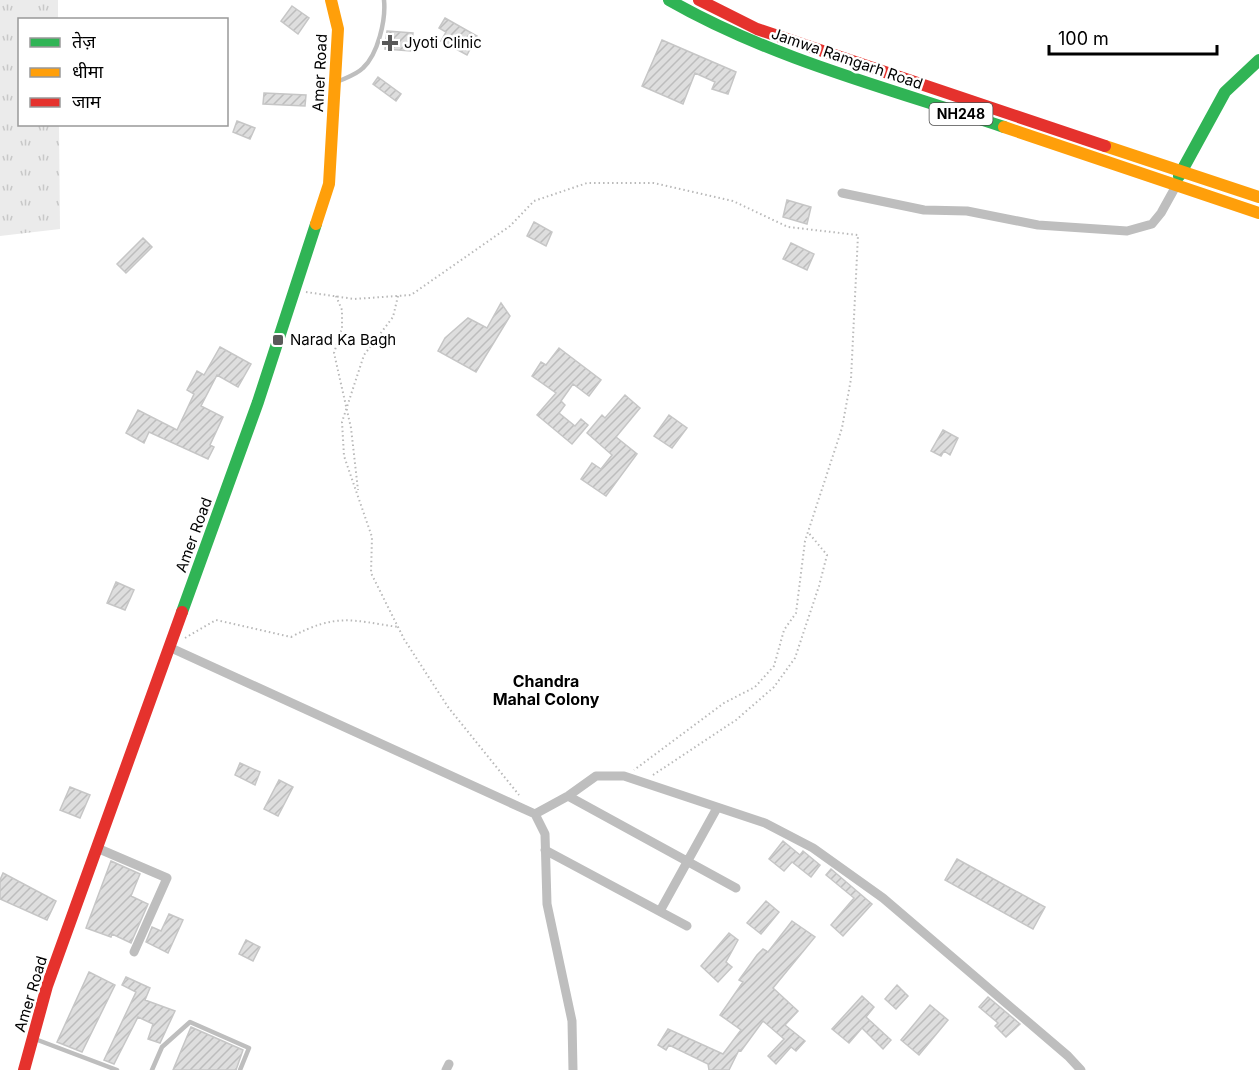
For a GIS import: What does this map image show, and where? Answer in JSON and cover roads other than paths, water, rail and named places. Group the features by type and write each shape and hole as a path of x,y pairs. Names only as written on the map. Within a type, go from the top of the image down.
{"main road":[{"name":"Amer Road","path":"24,1070 47,986 258,402 329,184 338,29 331,0"},
{"name":"Jamwa Ramgarh Road","path":"669,0 711,24 760,45 1259,213"},
{"name":"Jamwa Ramgarh Road","path":"699,0 757,29 1259,197"},
{"path":"1176,186 1180,171 1225,92 1259,60"}],"street":[{"path":"842,193 924,210 967,211 1038,225 1127,231 1152,224 1176,186"},
{"path":"169,647 535,814 545,834 547,904 572,1021 573,1070"},
{"path":"535,814 568,796 596,776 624,776 765,823 806,844 883,898 1068,1056 1081,1070"},
{"path":"568,796 736,888"},
{"path":"660,911 717,808"},
{"path":"97,848 168,878 134,952"},
{"path":"545,850 687,926"}],"lane":[{"path":"335,83 356,73 368,61 384,19 384,0"},
{"path":"152,1070 162,1047 190,1022 249,1048 240,1070"},
{"path":"33,1038 117,1070"}],"place":[{"name":"Jyoti Clinic","path":"390,43"},
{"name":"Narad Ka Bagh","path":"278,340"}],"district":[{"name":"Chandra Mahal Colony","path":"546,690"}]}
